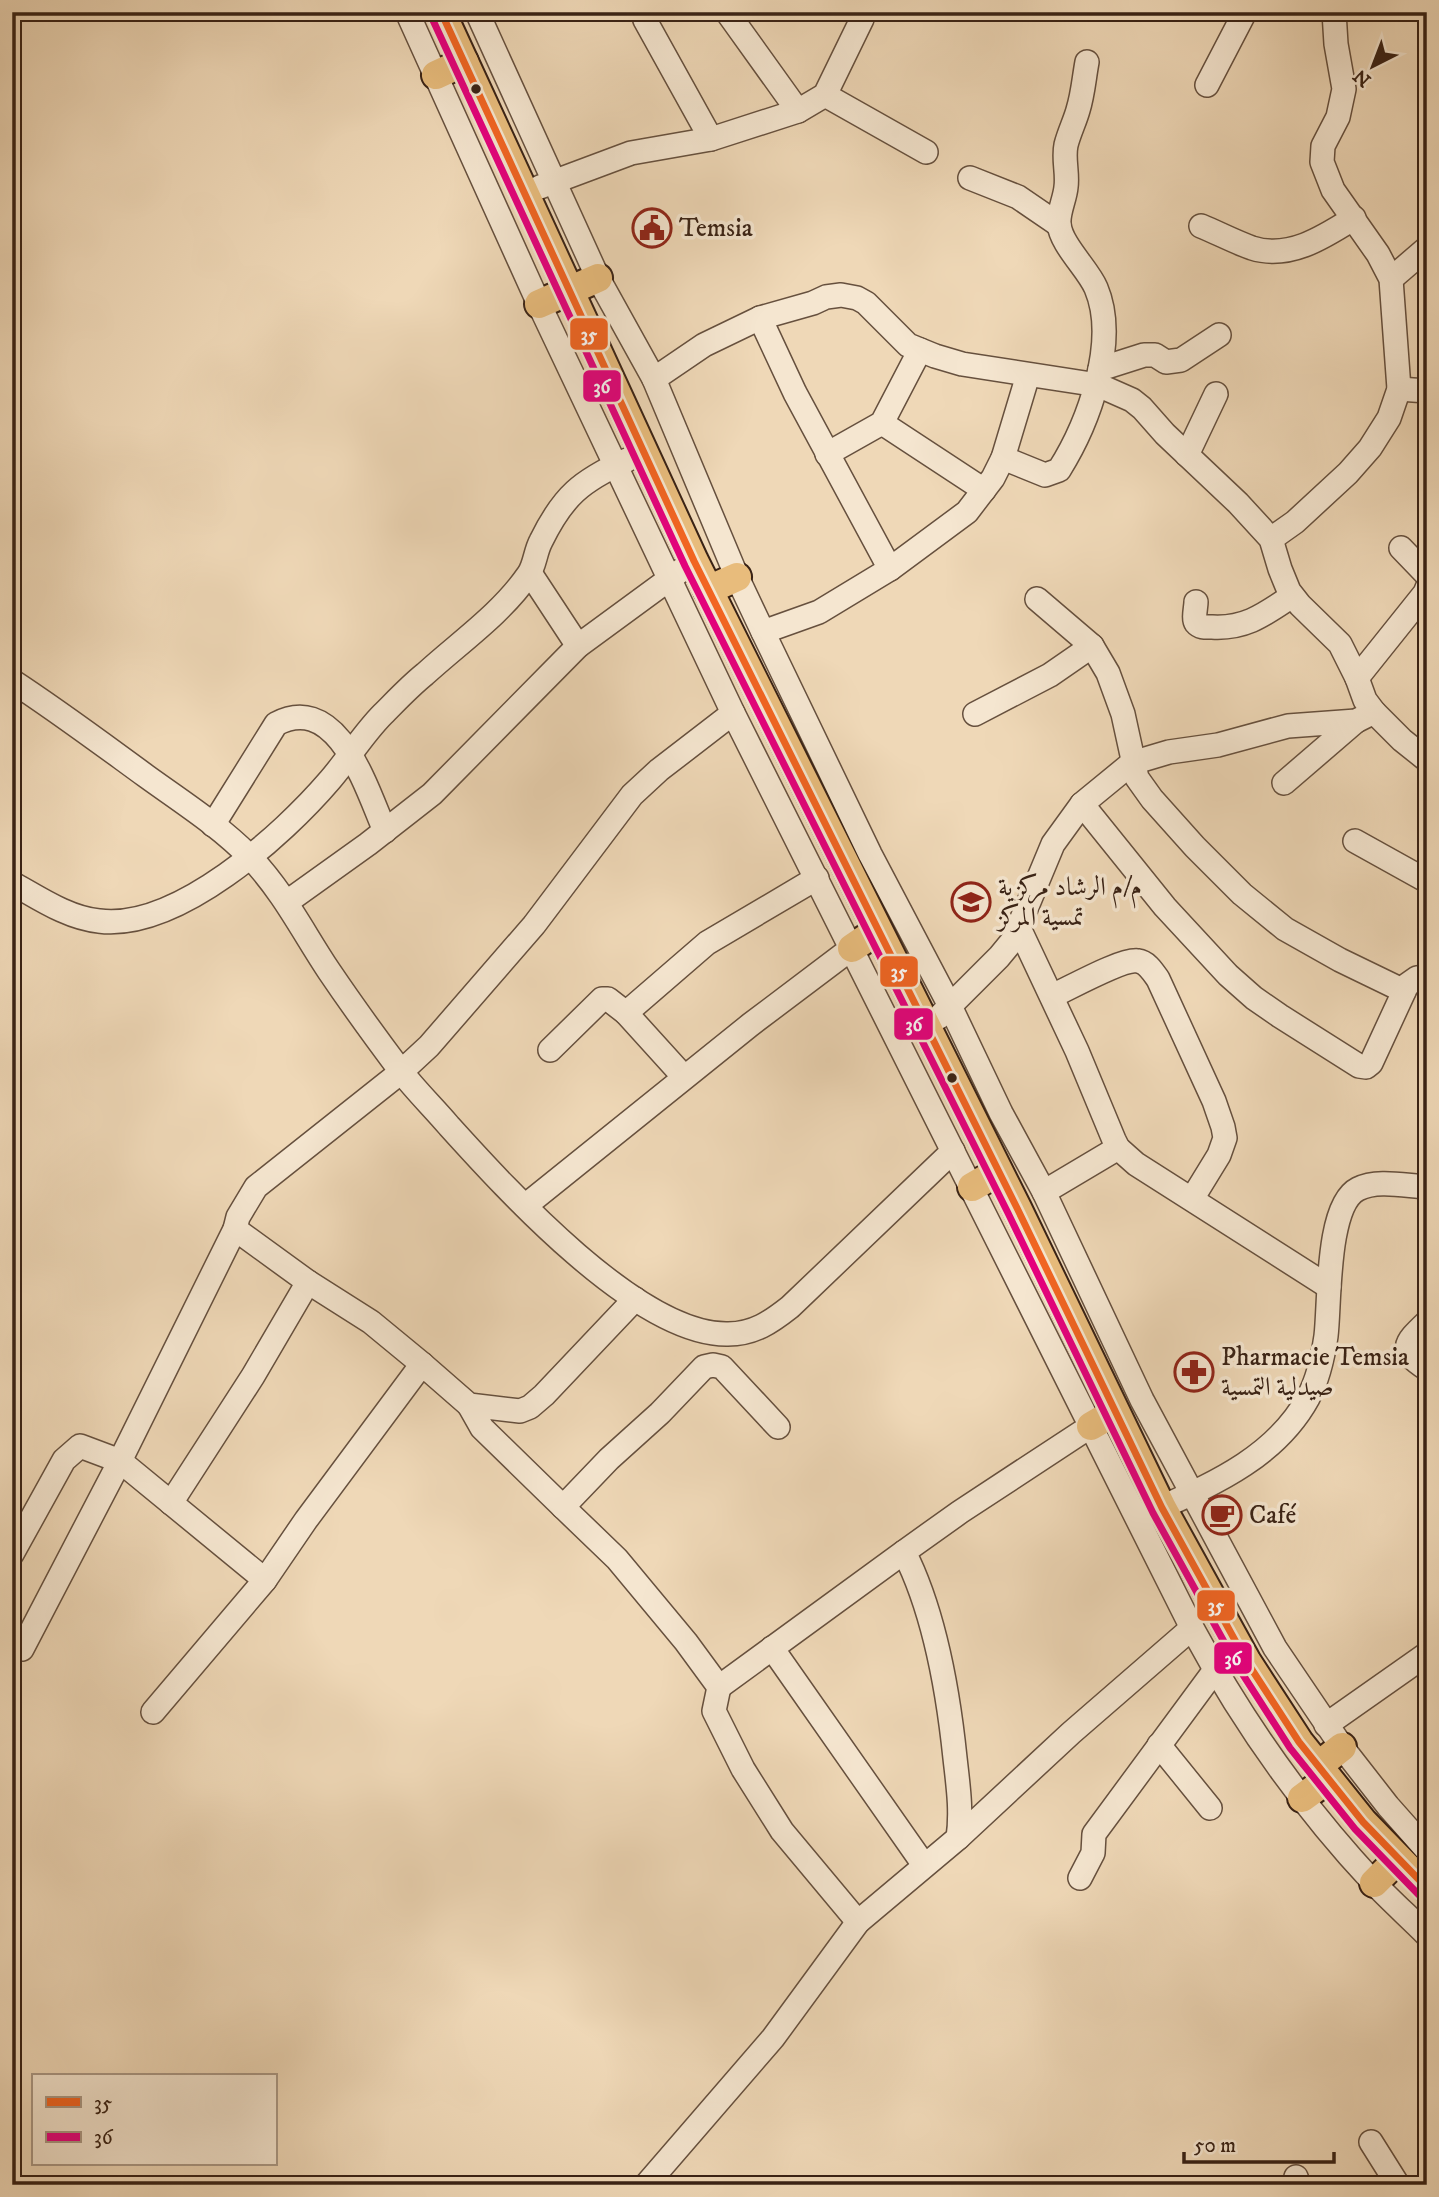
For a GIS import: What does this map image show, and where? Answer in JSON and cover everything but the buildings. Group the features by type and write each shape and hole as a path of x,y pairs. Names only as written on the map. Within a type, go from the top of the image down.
{"main road":[{"path":"441,12 694,561 999,1172 1103,1419 1150,1513 1273,1705 1363,1822 1427,1888"},
{"path":"436,75 464,62"},
{"path":"539,304 598,278"},
{"path":"708,590 737,577"},
{"path":"852,948 877,931"},
{"path":"972,1187 999,1172"},
{"path":"1303,1798 1342,1747"},
{"path":"1374,1883 1398,1860"}],"street":[{"path":"407,12 539,304 671,577 733,713 953,1151 1103,1419 960,1512 719,1687 714,1711 743,1769 782,1831 858,1922"},
{"path":"477,12 598,278 654,379 737,577 763,632 870,854 1044,1192 1142,1400 1275,1648 1342,1747 1427,1850"},
{"path":"727,12 798,111"},
{"path":"524,192 631,153 711,139 798,111 825,95 863,12"},
{"path":"1207,85 1245,12"},
{"path":"1271,539 1349,473 1390,418 1399,389 1391,279 1378,254 1333,190 1322,162 1323,146 1338,117 1344,89 1336,44 1334,12"},
{"path":"645,20 711,139"},
{"path":"1059,225 1066,185 1066,145 1080,101 1087,62"},
{"path":"825,95 926,152"},
{"path":"970,178 1018,197 1059,225 1096,288 1104,327 1099,377 1084,424 1059,470 1045,475 1003,458"},
{"path":"1201,226 1252,248 1281,251 1322,238 1354,218"},
{"path":"1391,279 1427,248"},
{"path":"654,379 704,345 760,318 826,297 841,295 866,303 908,345 962,364 1028,375 1099,377 1144,355 1155,355 1166,362 1181,360 1219,335"},
{"path":"760,318 795,393 890,569"},
{"path":"827,454 882,423 920,350"},
{"path":"763,632 819,612 890,569 967,512 993,478 1003,458 1028,375"},
{"path":"1099,377 1132,400 1238,503 1271,539 1292,596 1340,644 1365,700 1365,716"},
{"path":"1399,389 1427,391"},
{"path":"1187,455 1216,394"},
{"path":"882,423 984,490"},
{"path":"12,883 75,916 117,922 145,917 184,901 251,858 328,782 383,713 500,609 530,573 539,544 559,507 592,477 643,452"},
{"path":"1401,548 1427,575"},
{"path":"287,902 432,794 578,646 694,561"},
{"path":"530,573 578,646"},
{"path":"1357,678 1427,588"},
{"path":"1196,601 1195,622 1198,625 1225,628 1253,622 1292,596"},
{"path":"1037,599 1092,646 1108,673 1123,714 1137,778 1195,847 1284,929 1404,991"},
{"path":"975,714 1051,675 1092,646"},
{"path":"12,681 45,702 213,825 251,858 287,902 328,970 401,1072 476,1156 525,1206 609,1282 676,1321 701,1331 726,1334 749,1332 770,1322 790,1307 953,1151"},
{"path":"23,1649 120,1461 235,1229 238,1217 256,1187 401,1072 429,1046 534,925 632,795 659,770 733,713"},
{"path":"1283,783 1365,716"},
{"path":"926,1028 999,957 1019,928 1053,844 1082,804 1132,763 1169,752 1218,745 1288,726 1365,716 1427,760"},
{"path":"213,825 276,724 289,717 324,724 351,754 385,831"},
{"path":"1082,804 1165,907 1228,975 1280,1016 1359,1066 1366,1067 1371,1063 1404,991 1414,979 1427,977"},
{"path":"1355,841 1427,881"},
{"path":"626,1013 706,943 817,878"},
{"path":"1019,928 1052,996 1118,1148 1136,1164 1329,1286"},
{"path":"525,1206 684,1077 852,948"},
{"path":"1052,996 1120,964 1133,961 1144,963 1158,979 1214,1101 1225,1138 1219,1156 1192,1199"},
{"path":"550,1051 602,999 608,999 626,1013 684,1077"},
{"path":"1044,1192 1118,1148"},
{"path":"1427,1187 1374,1185 1360,1188 1351,1195 1336,1224 1322,1357 1308,1398 1292,1421 1259,1455 1242,1467 1150,1513 1192,1628 1215,1670 1303,1798 1374,1883 1427,1935"},
{"path":"235,1229 308,1282 371,1322 469,1405 482,1428 617,1559 686,1642 719,1687"},
{"path":"171,1503 253,1376 308,1282"},
{"path":"469,1405 507,1410 530,1407 635,1299"},
{"path":"1427,1322 1406,1347 1413,1360 1427,1368"},
{"path":"153,1712 265,1580 306,1520 422,1364"},
{"path":"563,1507 704,1367 722,1367 778,1427"},
{"path":"12,1554 64,1460 80,1446 120,1461 265,1580"},
{"path":"904,1552 918,1579 950,1713 960,1806 958,1838"},
{"path":"646,2185 773,2038 858,1922 958,1838 1090,1716 1192,1628"},
{"path":"772,1648 924,1865"},
{"path":"1326,1725 1427,1654"},
{"path":"1080,1878 1093,1853 1094,1833 1215,1670"},
{"path":"1159,1745 1210,1808"},
{"path":"1371,2142 1398,2185"}],"transit line":[{"name":"35","path":"441,12 694,561 1017,1208 1162,1508 1247,1662 1299,1742 1363,1822 1427,1888"},
{"name":"36","path":"431,16 685,566 1008,1213 1153,1513 1238,1667 1290,1748 1355,1829 1419,1895"}],"place":[{"name":"Temsia","path":"652,228"},
{"name":"م/م الرشاد مركزية تمسية المركز","path":"971,902"},
{"name":"Pharmacie Temsia صيدلية التمسية","path":"1194,1372"},
{"name":"Café","path":"1222,1515"}]}
